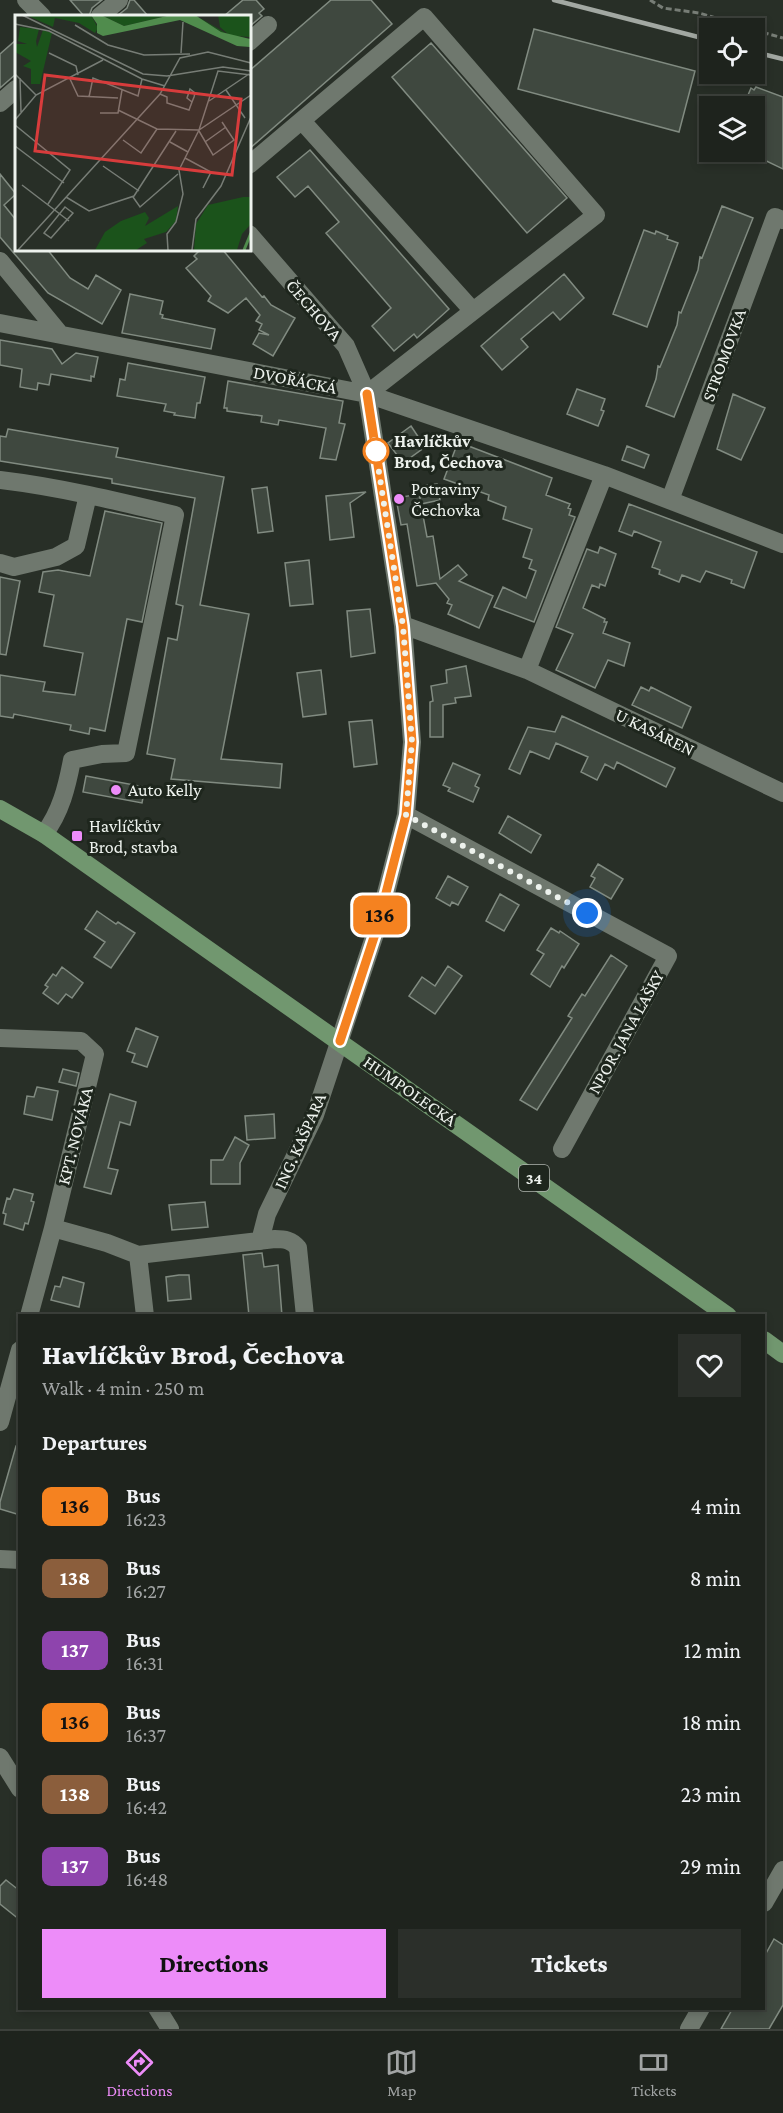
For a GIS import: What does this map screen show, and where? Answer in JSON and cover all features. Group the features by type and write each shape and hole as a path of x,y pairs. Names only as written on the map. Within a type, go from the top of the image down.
{"main road":[{"name":"HUMPOLECKÁ","path":"0,808 44,834 725,1314"},
{"path":"765,1341 783,1354"}],"street":[{"path":"26,0 41,15"},
{"path":"101,15 119,0"},
{"path":"250,164 424,17 596,215 367,394 403,626 412,742 406,815 377,928 340,1041"},
{"path":"250,41 268,25"},
{"path":"0,103 15,90"},
{"path":"302,121 473,311"},
{"name":"STROMOVKA","path":"670,500 775,217 783,220"},
{"name":"ČECHOVA","path":"250,235 346,346 367,394"},
{"path":"0,261 60,334"},
{"name":"DVOŘÁCKÁ","path":"0,323 367,394 604,475 783,544"},
{"path":"527,670 604,475"},
{"path":"0,480 88,495 175,515 126,753 102,754 72,760 58,811 44,834"},
{"path":"0,563 14,567 56,557 76,546 88,495"},
{"name":"U KASÁREN","path":"403,626 527,670 783,793"},
{"name":"NPOR. JANA LAŠKY","path":"406,815 668,956 562,1149"},
{"name":"KPT. NOVÁKA","path":"0,1038 81,1041 95,1054 30,1314"},
{"name":"ING. KAŠPARA","path":"260,1241 271,1207 312,1123 340,1041"},
{"path":"53,1228 107,1243 138,1255 287,1239 298,1248 304,1314"},
{"path":"138,1255 145,1314"},
{"path":"0,1422 18,1357"},
{"path":"0,1559 18,1560"},
{"path":"9,1765 18,1785"},
{"path":"765,1901 783,1870"},
{"path":"158,2010 170,2029"},
{"path":"688,2029 700,2010"}],"path":[{"path":"650,0 663,8 716,18"},
{"path":"765,33 783,38"}],"building":[{"path":"70,0 102,0 92,8 89,15 83,15"},
{"path":"130,0 134,0 147,15 118,15 127,8"},
{"path":"243,0 256,0 264,9 259,13 262,16 250,26 250,15 225,15"},
{"path":"331,0 371,0 392,24 250,148 250,70"},
{"path":"534,29 695,71 679,132 518,89"},
{"path":"15,41 15,75 0,88 0,54"},
{"path":"431,43 567,198 527,233 392,77"},
{"path":"756,87 783,97 783,169 765,160 765,96 748,96 751,88 754,90"},
{"path":"310,150 449,309 417,338 414,334 394,351 372,326 391,308 326,233 339,222 308,186 295,197 277,177"},
{"path":"0,174 15,193 4,205 15,219 15,250 48,250 70,278 88,289 96,275 121,290 102,324 48,293 0,237"},
{"path":"722,206 753,218 674,417 646,406 656,379 658,366 660,367 677,325 679,312 681,313 698,270 700,257 702,258"},
{"path":"644,230 655,234 656,231 678,243 647,327 613,314"},
{"path":"200,250 223,250 262,297 264,296 271,305 295,318 273,356 253,344 259,333 269,335 259,330 262,324 256,321 260,315 246,298 228,313 208,301 211,296 186,268 197,259 194,256"},
{"path":"564,274 584,298 560,320 553,312 521,339 528,347 502,370 481,346"},
{"path":"130,294 163,301 160,314 163,315 162,318 215,329 211,349 122,333"},
{"path":"0,340 52,349 62,364 76,353 98,357 94,377 91,376 91,381 51,374 49,385 38,383 37,390 20,387 22,369 0,365"},
{"path":"128,363 205,377 195,418 164,411 166,404 117,396 120,379 125,380"},
{"path":"228,381 343,401 339,423 345,424 336,460 320,458 326,428 279,420 278,425 261,422 262,416 227,411 227,408 224,408"},
{"path":"577,389 605,399 601,410 604,411 598,426 567,414"},
{"path":"733,394 765,408 741,460 717,449"},
{"path":"411,426 425,447 403,463 388,443"},
{"path":"8,429 118,448 116,457 224,477 200,605 249,614 221,759 282,764 280,788 171,779 175,759 147,754 168,638 177,640 183,606 176,604 195,498 112,483 112,479 0,461 0,436 6,437"},
{"path":"458,442 552,478 546,495 570,504 569,515 575,517 534,622 494,607 503,587 526,598 536,571 529,568 532,560 523,557 532,529 503,519 506,507 488,500 489,495 444,479"},
{"path":"627,446 649,455 644,468 622,460"},
{"path":"437,484 440,500 421,504 418,486"},
{"path":"267,487 273,531 258,533 252,489"},
{"path":"366,492 350,503 354,537 330,540 326,496"},
{"path":"419,494 427,537 433,536 440,579 458,565 467,575 459,581 493,596 479,628 448,614 452,605 447,603 449,599 436,583 417,586 407,524 401,525 396,498"},
{"path":"629,504 757,552 744,588 731,583 732,580 706,571 700,582 682,575 679,582 659,574 660,570 652,567 661,542 634,531 632,536 619,531"},
{"path":"105,511 162,523 142,622 127,619 105,731 90,728 89,734 70,730 71,725 14,714 13,718 0,716 0,675 45,682 43,691 75,695 83,653 44,646 54,595 39,592 43,572 58,570 90,576"},
{"path":"600,547 616,554 605,586 600,584 599,588 592,585 583,608 605,619 604,622 607,622 603,633 630,643 624,666 608,660 595,688 556,670 573,634 556,627 587,549 598,553"},
{"path":"309,560 313,604 290,606 285,563"},
{"path":"0,577 20,581 6,655 0,654"},
{"path":"370,609 375,653 351,657 347,611"},
{"path":"466,666 471,696 455,698 456,703 443,705 443,737 430,737 430,702 433,701 431,686 447,683 446,670"},
{"path":"321,670 326,714 303,717 297,673"},
{"path":"641,687 649,691 651,687 691,707 682,728 632,705"},
{"path":"562,716 675,768 666,787 617,762 614,769 605,764 597,780 581,772 588,757 556,743 549,759 530,751 520,774 509,769 528,727 555,732"},
{"path":"372,720 377,764 354,767 349,722"},
{"path":"453,763 480,775 475,786 479,788 473,802 448,791 450,788 443,785"},
{"path":"86,776 145,787 142,803 83,792"},
{"path":"508,816 541,835 531,853 499,833"},
{"path":"598,864 623,879 611,899 590,887 595,878 591,876"},
{"path":"448,876 468,887 458,905 452,902 450,906 436,898"},
{"path":"500,894 519,905 504,931 486,921"},
{"path":"97,911 135,933 111,968 94,957 105,942 85,929"},
{"path":"551,928 559,933 560,931 579,944 550,987 531,974 544,954 537,950"},
{"path":"611,955 627,966 537,1110 520,1100 572,1018 568,1016 582,994 585,996"},
{"path":"448,966 462,976 435,1014 409,996 422,977 435,986"},
{"path":"62,967 83,983 72,998 66,994 58,1004 43,993 48,987 45,985 53,974 56,976"},
{"path":"136,1028 158,1037 147,1067 132,1062 135,1054 127,1051"},
{"path":"63,1069 79,1073 76,1086 59,1082"},
{"path":"37,1087 58,1091 52,1120 24,1114 27,1096 34,1097"},
{"path":"110,1094 136,1102 130,1125 120,1122 108,1168 118,1170 111,1194 84,1187"},
{"path":"274,1114 275,1138 247,1140 245,1116"},
{"path":"235,1137 249,1145 240,1163 240,1184 211,1184 211,1160 223,1160"},
{"path":"14,1189 33,1194 31,1201 34,1202 28,1224 25,1223 23,1230 4,1224 6,1214 3,1213 7,1198 10,1199"},
{"path":"205,1202 208,1227 172,1230 169,1205"},
{"path":"262,1253 264,1267 278,1265 282,1314 249,1314 243,1255"},
{"path":"189,1275 191,1299 168,1301 166,1277"},
{"path":"63,1277 84,1283 79,1307 51,1300 55,1286 60,1287"},
{"path":"16,1446 18,1446 18,1514 0,1509"},
{"path":"6,1880 18,1889 18,1918 0,1904 0,1886"},
{"path":"774,1939 783,1945 783,2005 769,2029 721,2029 732,2010 765,2010 765,1955"}],"railway":[{"path":"554,0 699,37"},
{"path":"765,55 783,59"}],"bus line":[{"name":"136","path":"340,1041 377,928 406,815 412,742 403,626 367,394"}],"place":[{"name":"Havlíčkův Brod, Čechova","path":"376,451"},
{"name":"Potraviny Čechovka","path":"399,499"},
{"name":"Auto Kelly","path":"116,790"},
{"name":"Havlíčkův Brod, stavba","path":"77,836"}],"route":[{"path":"376,451 374,440 403,626 412,742 406,815 587,913"}]}
